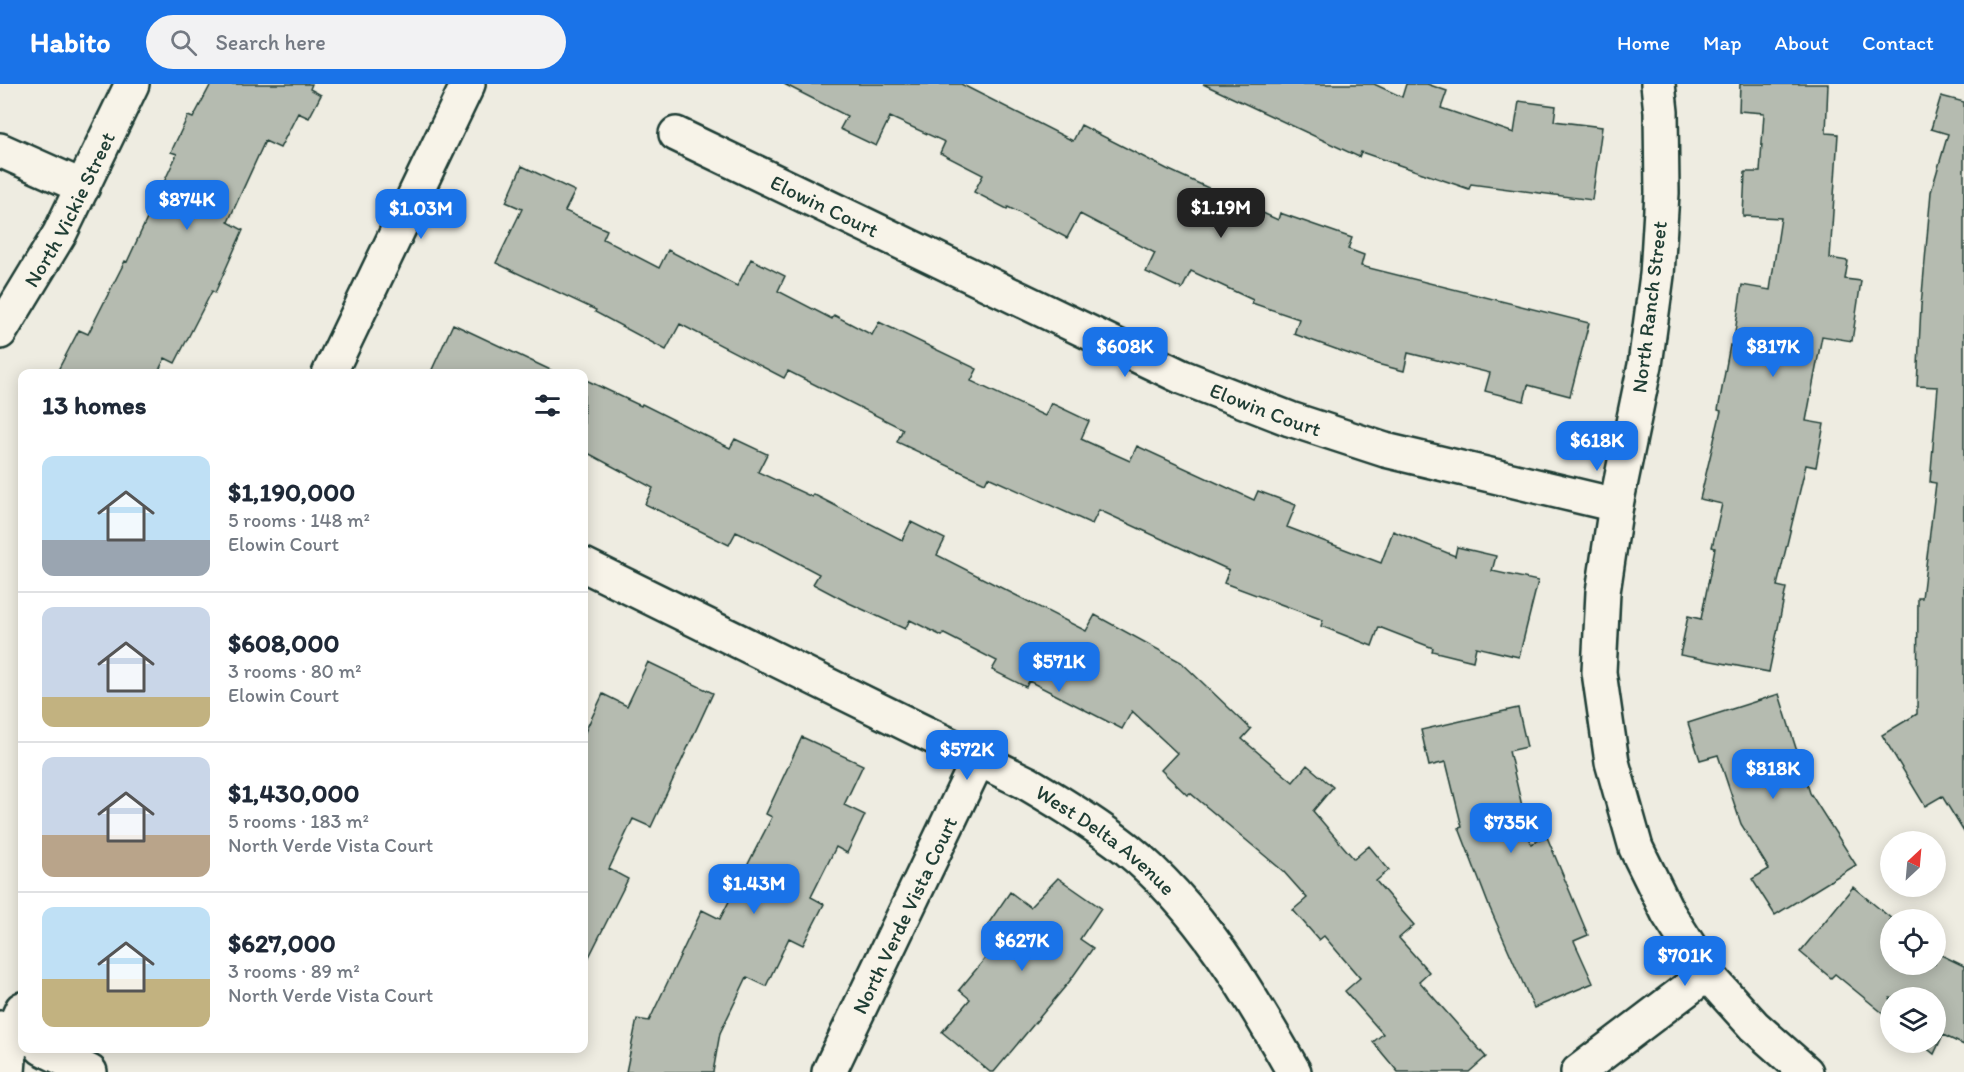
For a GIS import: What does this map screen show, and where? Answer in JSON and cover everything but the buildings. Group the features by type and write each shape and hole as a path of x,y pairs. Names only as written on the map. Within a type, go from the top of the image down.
{"street":[{"name":"North Vickie Street","path":"0,332 44,261 83,188 132,84"},
{"path":"331,369 468,84"},
{"name":"North Ranch Street","path":"1658,84 1661,112 1662,193 1657,275 1645,365 1616,505 1603,592 1599,672 1612,762 1636,848 1668,912 1707,974 1754,1026 1806,1072"},
{"name":"Elowin Court","path":"676,134 1192,381 1290,419 1385,450 1616,505"},
{"path":"0,150 83,188"},
{"name":"West Delta Avenue","path":"588,567 979,758 1083,816 1128,850 1170,889 1207,932 1256,1004 1294,1072"},
{"name":"North Verde Vista Court","path":"829,1072 979,758"},
{"path":"1578,1072 1707,974"},
{"path":"8,1072 11,1031"},
{"path":"52,1053 90,1072"}]}
